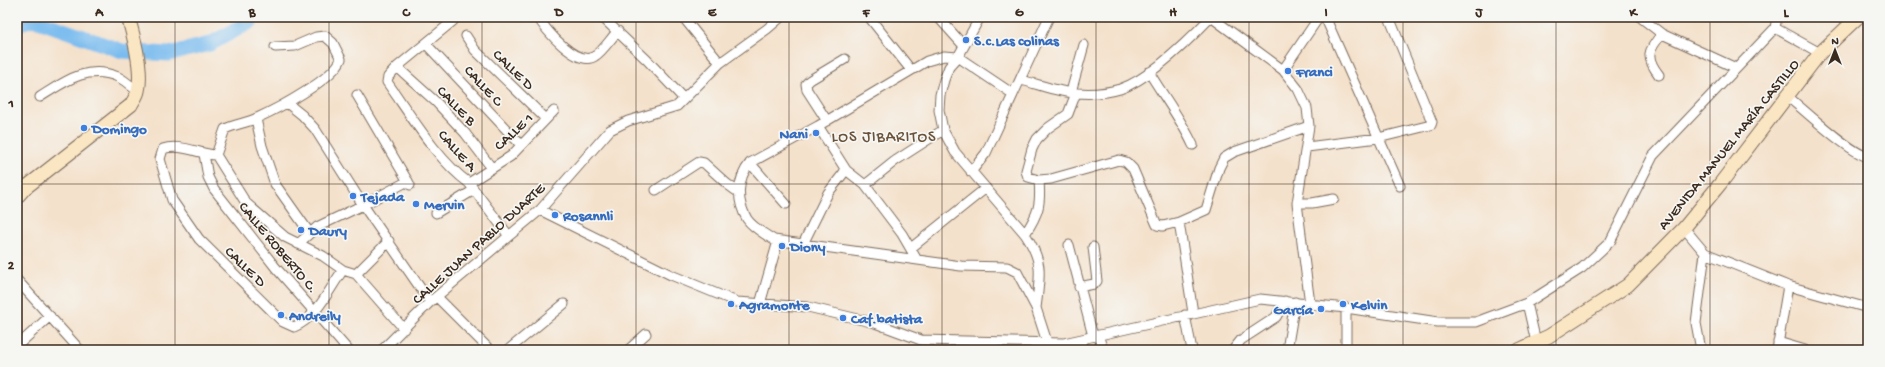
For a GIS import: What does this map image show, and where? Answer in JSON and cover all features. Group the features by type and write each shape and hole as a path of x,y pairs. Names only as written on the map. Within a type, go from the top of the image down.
{"street":[{"path":"20,188 131,105 138,92 138,70 135,42 128,17"},
{"path":"538,17 544,28 574,55 586,59 595,57 618,31"},
{"path":"602,17 618,31 684,99"},
{"path":"683,17 720,63"},
{"name":"CALLE JUAN PABLO DUARTE","path":"382,350 434,299 540,210 610,130 628,121 677,106 720,63 781,17"},
{"path":"869,17 911,70"},
{"path":"938,17 964,46"},
{"path":"980,17 958,57 949,67 940,95 939,110 942,130 955,152 1025,234 1035,248 1039,260 1040,276 1036,308"},
{"path":"971,172 986,153 1049,17"},
{"path":"1021,80 1073,93 1102,92 1121,89 1149,72 1183,46 1211,17 1283,70 1298,89 1307,108 1309,126 1307,148 1297,203 1310,304"},
{"path":"1307,148 1378,138 1422,129 1431,125 1432,122 1389,17"},
{"path":"1640,17 1662,34 1736,68"},
{"path":"540,210 671,275 737,302 808,307 875,323 921,340 1064,343 1260,299 1346,308 1438,322 1476,322 1527,303 1582,268 1610,242 1653,156 1775,28 1777,17"},
{"name":"AVENIDA MANUEL MARÍA CASTILLO","path":"1519,350 1549,336 1628,285 1684,228 1720,184 1820,53 1858,17"},
{"path":"1283,70 1324,18 1353,76 1378,138 1400,186"},
{"path":"397,67 453,21"},
{"path":"1775,28 1820,53"},
{"path":"1659,75 1652,65 1649,54 1653,44 1662,34"},
{"path":"216,156 225,129 256,119 287,103 329,76 339,65 341,59 334,43 325,36 316,37 295,46 275,47"},
{"name":"CALLE D","path":"466,36 475,50 546,119"},
{"name":"CALLE C","path":"426,44 521,144"},
{"path":"1084,46 1068,114 1048,128 1037,139 1032,149 1026,174 1031,178 1039,180 1056,178 1119,160 1126,162 1133,169 1157,225 1163,226 1179,222 1206,210 1219,168 1224,158 1234,152 1309,126"},
{"path":"1014,94 958,57 944,56 927,61 827,121 750,163 744,170 738,192 747,219 756,228 774,240 961,266 1007,267 1017,272 1036,308 1047,342"},
{"path":"827,121 807,90 806,84 810,80 845,59"},
{"name":"CALLE A","path":"397,67 388,76 387,82 441,156 461,178 472,187 509,236"},
{"name":"CALLE B","path":"397,67 436,102 465,133 491,167"},
{"path":"1149,72 1171,108 1181,120 1193,144"},
{"path":"40,97 70,78 102,73 118,77 138,92"},
{"path":"298,244 317,226 409,183 357,95"},
{"path":"1787,96 1845,143 1861,155 1868,157"},
{"path":"287,103 302,115 315,129 363,205 434,299 490,350"},
{"name":"CALLE 1","path":"436,213 472,187 491,167 511,156 554,110"},
{"path":"256,119 262,146 275,184 309,232"},
{"path":"818,126 846,170 864,185 911,248 917,260"},
{"path":"864,185 942,130"},
{"name":"CALLE D","path":"204,154 171,146 163,149 160,158 172,200 199,239 283,322 294,327 301,324 314,312 343,270"},
{"path":"204,154 216,156 246,203 285,237 323,256 343,270 356,274 404,329"},
{"name":"CALLE ROBERTO C.","path":"204,154 208,177 214,189 276,268 348,350"},
{"path":"656,190 699,162 704,163 738,192"},
{"path":"750,163 786,204"},
{"path":"803,244 828,193 846,170"},
{"path":"1025,234 1036,217 1040,197 1039,180"},
{"path":"911,248 986,188"},
{"path":"1297,203 1312,203 1334,199"},
{"path":"1179,222 1192,350"},
{"path":"1684,228 1705,253 1788,286 1868,308"},
{"path":"760,304 778,240"},
{"path":"356,274 389,241"},
{"path":"1069,245 1092,336 1103,350"},
{"path":"1080,287 1094,284 1097,281 1092,247"},
{"path":"1701,350 1696,323 1705,253"},
{"path":"17,280 80,350"},
{"path":"1788,286 1778,346 1805,350"},
{"path":"1233,350 1241,340 1276,317 1290,302"},
{"path":"1287,350 1290,302"},
{"path":"1527,303 1536,342"},
{"path":"508,350 564,304"},
{"path":"1346,308 1346,350"},
{"path":"17,346 50,316"},
{"path":"628,350 646,334"},
{"path":"1075,350 1092,336"},
{"path":"1055,350 1064,343"}],"waterway":[{"path":"17,24 33,19 122,51 169,54 210,44 250,22 250,17"}],"place":[{"name":"S.c.Las colinas","path":"966,40"},
{"name":"Franci","path":"1288,71"},
{"name":"Domingo","path":"84,128"},
{"name":"Nani","path":"816,133"},
{"name":"Tejada","path":"353,196"},
{"name":"Mervin","path":"416,204"},
{"name":"Rosannli","path":"555,215"},
{"name":"Daury","path":"301,230"},
{"name":"Diony","path":"782,246"},
{"name":"Agramonte","path":"731,304"},
{"name":"Kelvin","path":"1343,304"},
{"name":"García","path":"1321,309"},
{"name":"Andreily","path":"281,315"},
{"name":"Caf.batista","path":"843,318"}],"district":[{"name":"LOS JIBARITOS","path":"884,135"}]}
